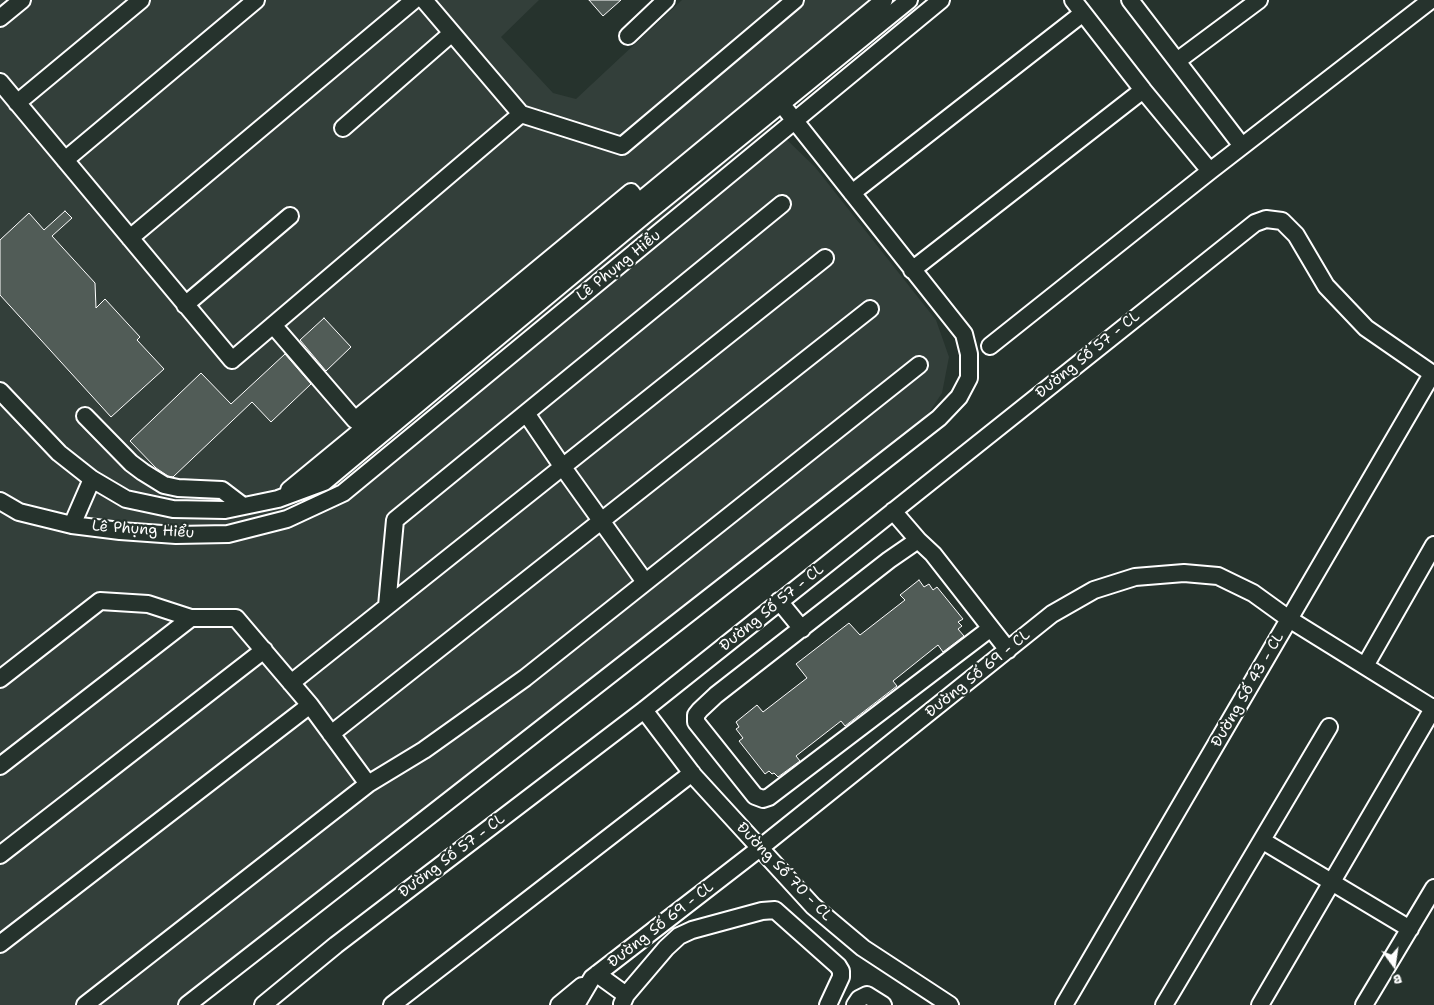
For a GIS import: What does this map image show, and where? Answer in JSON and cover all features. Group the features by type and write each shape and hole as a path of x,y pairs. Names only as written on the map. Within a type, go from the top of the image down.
{"street":[{"path":"0,18 22,0"},
{"path":"17,103 141,0"},
{"path":"65,160 256,0"},
{"path":"130,238 414,0"},
{"path":"424,0 520,114 622,146 795,0"},
{"path":"628,36 666,0"},
{"name":"Lê Phụng Hiểu","path":"784,108 884,0"},
{"name":"Lê Phụng Hiểu","path":"0,391 59,453 92,479 126,499 173,509 224,510 278,499 324,482 784,108 909,0"},
{"name":"Lê Phụng Hiểu","path":"0,501 19,512 72,525 120,531 193,535 228,534 288,519 343,493 650,218 784,108 930,0"},
{"name":"Lê Phụng Hiểu","path":"784,108 941,0"},
{"path":"1130,0 1242,146"},
{"path":"1177,61 1259,0"},
{"path":"990,346 1210,171 1431,0"},
{"path":"852,193 1078,6 1143,90 1210,171"},
{"path":"342,128 452,33"},
{"path":"0,82 232,360 520,114"},
{"path":"912,270 1143,90"},
{"path":"187,1005 939,418 959,397 969,378 969,354 964,334 784,108"},
{"path":"273,325 355,420 631,192 650,218"},
{"path":"387,606 394,520 782,204"},
{"path":"185,305 290,216"},
{"name":"Đường Số 57 - CL","path":"263,1005 336,945 644,710 1255,223 1266,219 1282,221 1296,235 1326,286 1366,328 1433,375"},
{"path":"292,683 825,258"},
{"path":"331,734 870,309"},
{"path":"85,1005 368,784 424,750 525,678 919,365"},
{"name":"Đường Số 43 - CL","path":"1064,1005 1433,375"},
{"path":"526,412 645,582"},
{"path":"85,416 131,463 164,485 178,488 222,490 243,506"},
{"path":"72,525 92,479"},
{"path":"893,511 933,554 1008,650"},
{"path":"918,540 889,560 716,694 696,715 696,722 755,796 762,799 769,797 991,628"},
{"path":"1365,666 1434,545"},
{"name":"Đường Số 69 - CL","path":"576,1005 594,976 760,848 1052,614 1094,590 1135,577 1184,573 1218,576 1253,593 1289,619 1434,708"},
{"path":"0,679 100,602 148,604 191,618 236,618 310,705 368,784"},
{"path":"780,602 802,629"},
{"path":"0,766 191,618"},
{"path":"0,855 264,650"},
{"path":"0,944 310,705"},
{"path":"1260,1005 1434,708"},
{"name":"Đường Số 70 - CL","path":"644,710 692,773 813,906 929,999 950,1005"},
{"path":"1164,1005 1329,728"},
{"path":"392,1005 692,773"},
{"path":"1263,841 1410,929"},
{"path":"1364,1005 1434,888"},
{"path":"558,1005 594,976 624,1000 666,948 679,936 692,930 762,911 775,910 838,966 841,971 841,977 828,1005"},
{"path":"855,1005 859,999 867,995 883,1005"}],"shaded area":[{"path":"0,0 539,0 501,37 553,93 576,99 682,0 873,0 749,103 815,167 936,320 949,357 942,393 924,420 743,565 217,971 184,1005 0,1005"}],"building":[{"path":"589,0 621,0 603,16"},
{"path":"65,211 72,218 52,236 95,283 96,308 105,299 140,337 137,340 164,369 111,417 0,295 0,240 29,213 44,230"},
{"path":"324,318 351,347 326,371 300,340"},
{"path":"285,354 311,384 271,422 252,402 173,477 156,468 130,441 201,373 231,404"},
{"path":"919,580 924,587 929,584 933,590 937,587 963,619 958,622 962,626 958,629 964,636 943,652 938,645 893,681 897,686 845,726 841,721 796,756 800,761 778,777 769,771 765,774 739,741 743,738 736,729 739,727 736,722 757,705 763,712 807,678 796,664 849,623 860,635 905,600 900,595"}]}
